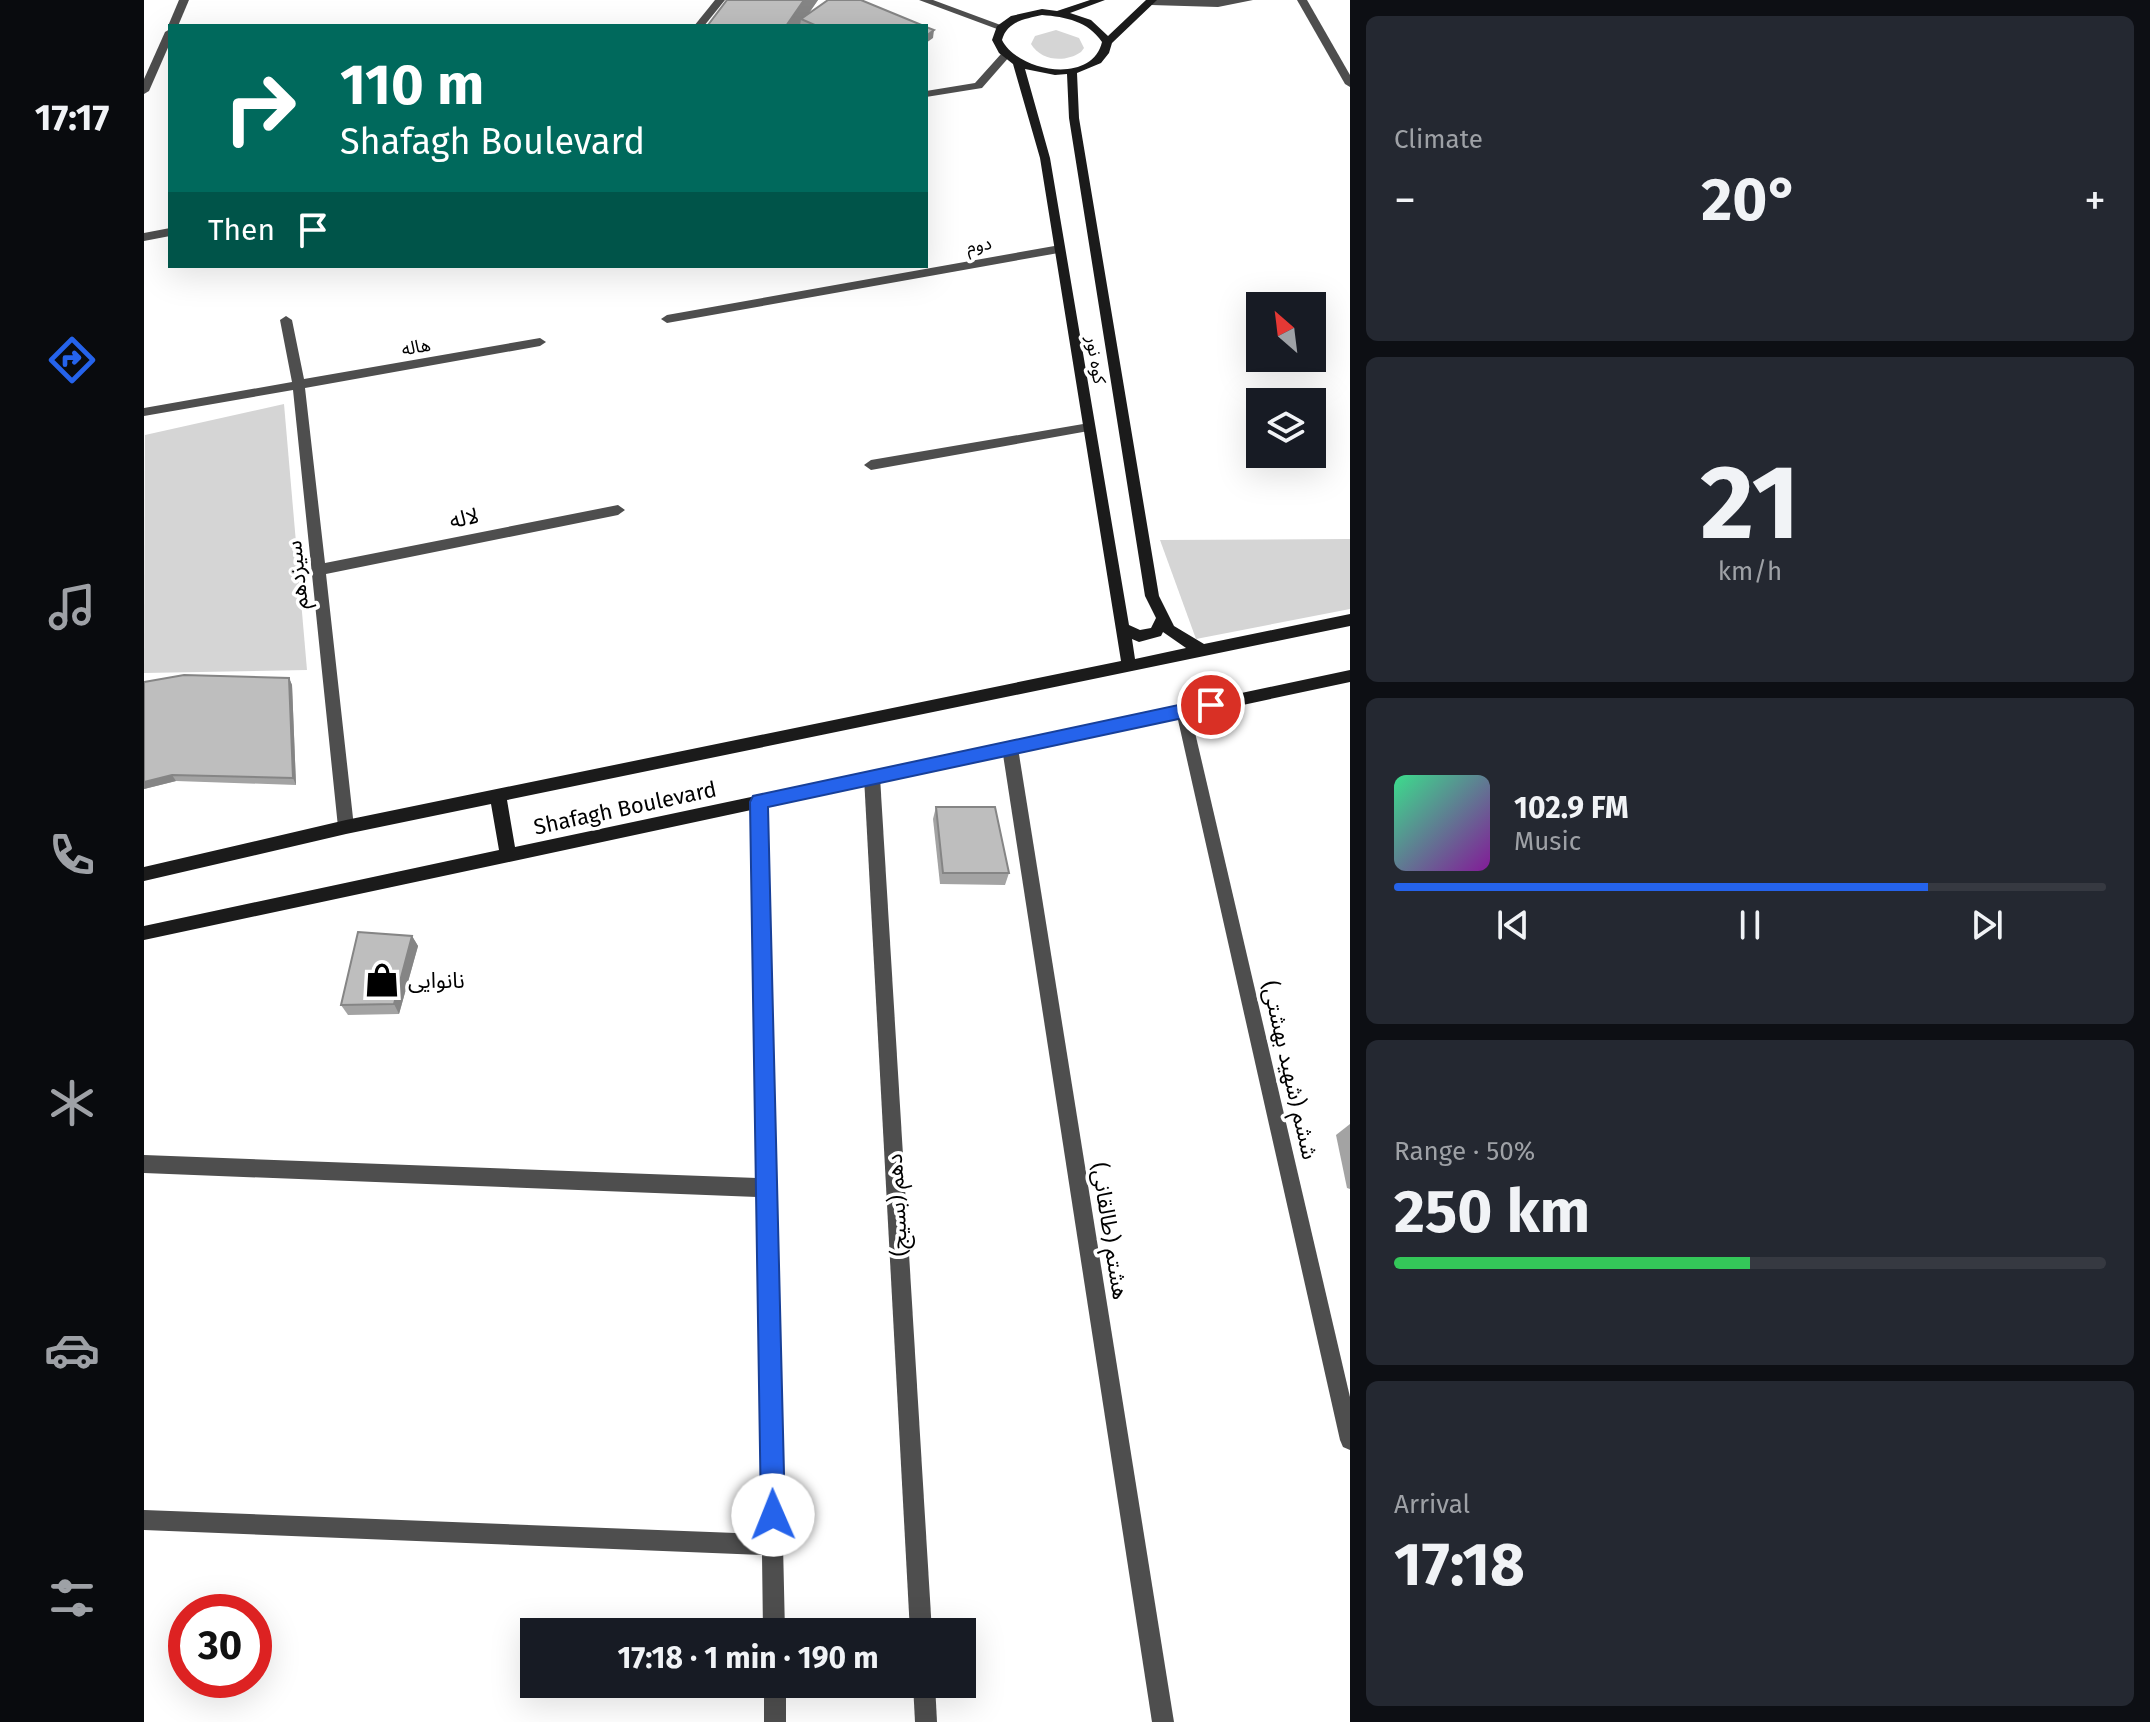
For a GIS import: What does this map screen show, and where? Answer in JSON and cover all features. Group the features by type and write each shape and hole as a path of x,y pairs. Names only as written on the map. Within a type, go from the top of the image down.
{"street":[{"path":"174,24 184,0"},
{"path":"701,24 720,0"},
{"path":"924,0 1001,27"},
{"path":"1100,0 1060,13 1026,14 1001,27 996,36 998,46 1005,56 1018,64 1053,72 1072,71 1099,60 1106,52 1107,42 1151,1 1218,4 1248,0"},
{"path":"1302,0 1350,84"},
{"path":"1060,13 1091,24 1107,42"},
{"path":"144,91 168,37"},
{"path":"930,92 978,86 1005,56"},
{"name":"کوه نور","path":"1018,64 1045,158 1129,665"},
{"name":"کوه نور","path":"1072,71 1074,118 1152,596 1169,630 1201,650"},
{"path":"144,237 168,232"},
{"name":"دوم","path":"667,319 1060,249"},
{"name":"سیزدهم","path":"286,320 299,386 346,827"},
{"name":"هاله","path":"144,412 540,342"},
{"path":"871,465 1089,427"},
{"name":"لاله","path":"318,570 618,510"},
{"path":"1123,628 1139,636 1156,632 1163,619"},
{"name":"Shafagh Boulevard","path":"144,874 346,827 1350,620"},
{"name":"Shafagh Boulevard","path":"144,933 1350,676"},
{"name":"ششم (شهید بهشتی)","path":"1183,711 1350,1440"},
{"name":"هشتم (طالقانی)","path":"1010,748 1163,1722"},
{"name":"دهم (بسیج)","path":"872,777 920,1618"},
{"path":"498,796 508,855"},
{"path":"759,802 774,1618"},
{"path":"144,1164 768,1188"},
{"path":"144,1520 773,1545"},
{"path":"775,1698 775,1722"},
{"path":"925,1698 926,1722"}],"shaded area":[{"path":"1056,30 1079,38 1084,48 1081,52 1061,59 1047,57 1035,50 1031,44 1035,36"},
{"path":"284,404 307,670 144,673 145,435"},
{"path":"1350,539 1350,609 1196,639 1160,540"}],"building":[{"path":"727,0 804,0 787,24 709,24"},
{"path":"828,0 861,0 919,24 812,24 801,19"},
{"path":"184,675 289,678 293,778 172,775 144,782 144,682"},
{"path":"936,807 995,807 1009,873 943,873"},
{"name":"نانوایی","path":"358,932 412,936 394,1004 341,1005"}],"place":[{"name":"نانوایی","path":"382,980"}],"route":[{"path":"773,1515 759,802 1211,705"}]}
